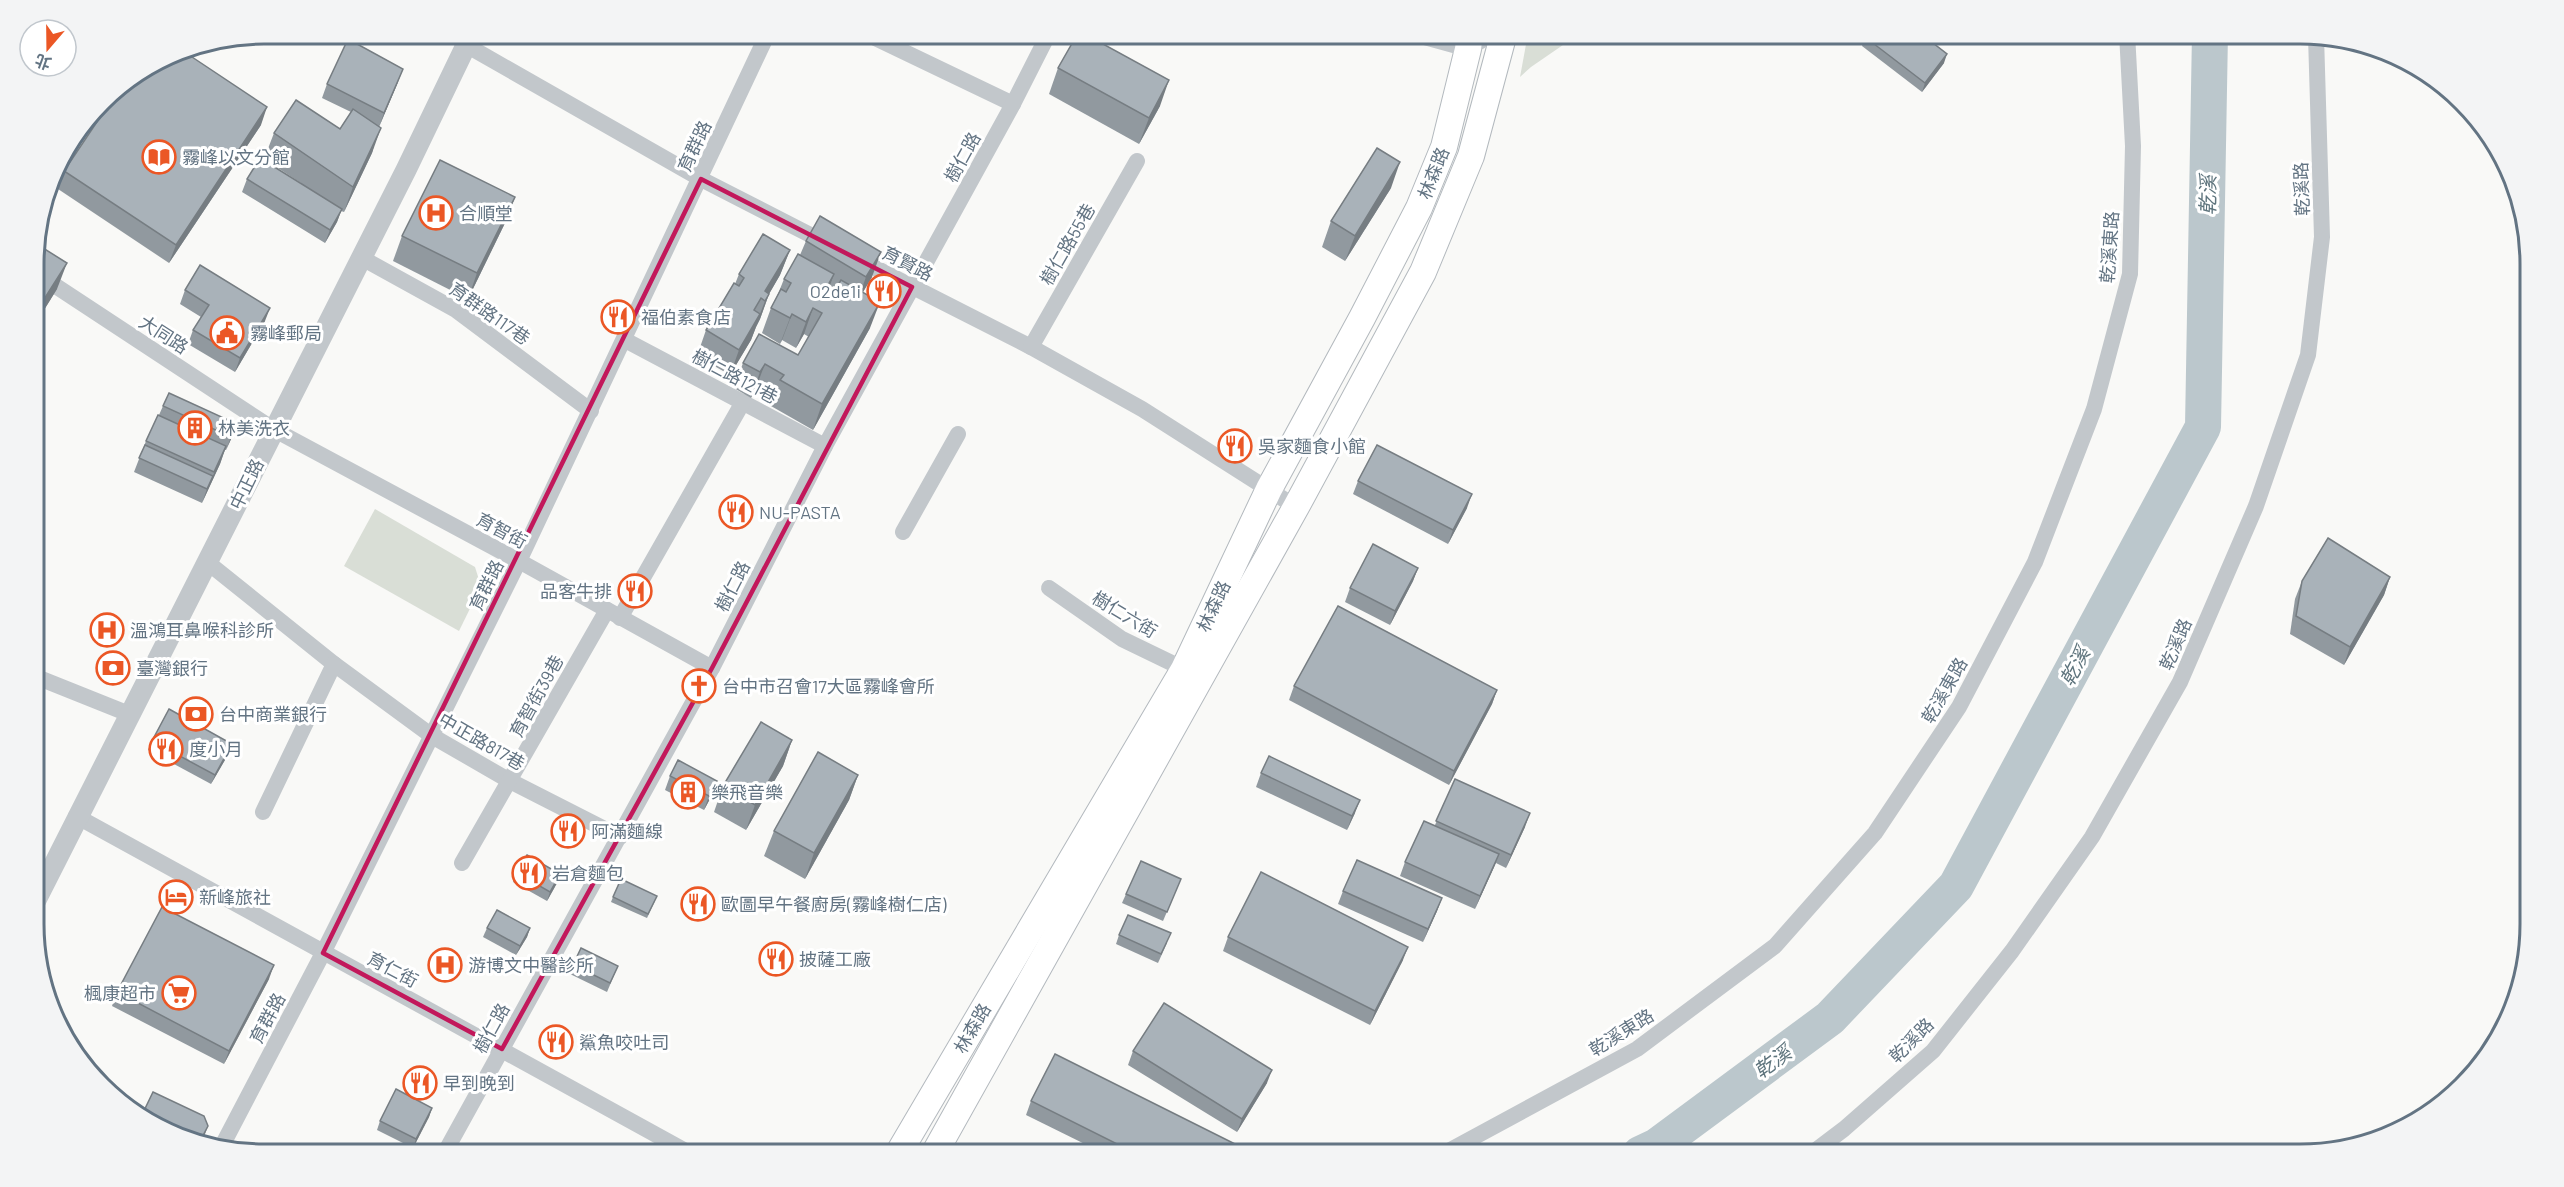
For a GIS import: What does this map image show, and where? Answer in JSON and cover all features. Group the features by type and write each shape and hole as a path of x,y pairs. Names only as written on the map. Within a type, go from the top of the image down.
{"main road":[{"name":"林森路","path":"904,1144 1184,669 1269,489 1419,208 1444,147 1468,44"},
{"name":"林森路","path":"940,1144 1296,507 1423,272 1471,156 1501,44"}],"street":[{"name":"中正路","path":"44,883 76,816 406,170 461,44"},
{"name":"育賢路","path":"476,44 701,179 1031,347 1142,409 1296,507"},
{"name":"育群路","path":"225,1140 323,953 519,561 626,340 763,44"},
{"path":"888,44 1013,105"},
{"name":"樹仁路","path":"450,1144 712,668 825,446 1013,105 1044,44"},
{"name":"乾溪東路","path":"1461,1144 1637,1049 1775,946 1875,833 1959,707 2035,562 2094,409 2130,274 2133,146 2128,44"},
{"name":"乾溪路","path":"1824,1144 1933,1050 2004,960 2092,837 2180,682 2256,506 2308,356 2322,237 2316,44"},
{"name":"樹仁路55巷","path":"1031,347 1137,161"},
{"name":"育群路117巷","path":"360,257 456,310 591,411"},
{"name":"大同路","path":"44,278 273,429"},
{"name":"樹仁路121巷","path":"626,340 825,446"},
{"name":"育智街39巷","path":"462,863 743,402"},
{"name":"育智街","path":"273,429 712,668"},
{"path":"903,532 958,434"},
{"name":"中正路817巷","path":"207,562 334,664 432,736 510,781 620,837"},
{"name":"樹仁六街","path":"1049,588 1122,639 1184,669"},
{"path":"263,813 334,664"},
{"path":"44,680 129,714"},
{"name":"育仁街","path":"76,816 673,1144"}],"highlighted area":[{"path":"701,179 912,287 712,668 502,1049 323,953"}],"shaded area":[{"path":"1526,44 1564,44 1531,67 1520,77"},
{"path":"375,509 475,567 481,586 459,631 344,566"}],"building":[{"path":"346,44 357,44 403,69 384,113 327,84"},
{"path":"1072,44 1103,44 1169,80 1149,118 1058,68"},
{"path":"1874,44 1934,44 1947,54 1925,83"},
{"name":"霧峰以文分館","path":"190,56 267,107 176,245 64,171 103,113 118,98 153,73"},
{"path":"296,100 340,129 353,109 381,128 353,187 274,133"},
{"path":"1377,148 1400,162 1355,236 1331,221"},
{"path":"260,158 342,209 330,230 247,179"},
{"path":"440,160 515,197 477,273 402,236"},
{"path":"820,216 881,252 866,277 806,241"},
{"path":"763,234 790,250 765,291 769,294 765,301 761,298 754,310 760,314 739,350 706,330 734,283 739,286 744,278 739,274"},
{"path":"44,249 67,263 44,299"},
{"path":"798,254 834,274 822,296 829,300 841,280 880,302 822,404 780,380 784,375 765,364 760,372 743,363 759,334 798,355 822,313 813,308 806,322 792,314 790,318 771,308 781,289 786,292 791,283 784,279"},
{"name":"霧峰郵局","path":"200,265 270,308 240,358 193,330 209,305 185,290"},
{"path":"169,393 237,424 231,437 163,406"},
{"path":"158,415 226,446 214,472 146,441"},
{"path":"145,445 213,476 207,489 139,458"},
{"path":"1377,445 1472,494 1453,530 1358,481"},
{"path":"2328,538 2390,577 2350,647 2296,616 2302,581"},
{"path":"1373,544 1418,568 1395,611 1350,588"},
{"path":"1338,606 1497,690 1454,771 1294,686"},
{"path":"169,709 232,744 215,775 152,741"},
{"path":"761,722 792,740 755,805 723,786"},
{"path":"818,752 858,775 814,853 774,831"},
{"path":"1269,756 1360,800 1352,816 1261,773"},
{"path":"678,760 717,781 709,796 670,776"},
{"path":"1455,779 1530,813 1511,855 1436,821"},
{"path":"1424,821 1499,854 1480,896 1405,862"},
{"path":"527,855 560,874 550,892 517,873"},
{"path":"1357,860 1442,898 1428,929 1343,891"},
{"path":"1141,861 1181,879 1167,912 1126,894"},
{"path":"1261,872 1408,947 1375,1011 1228,937"},
{"path":"621,879 657,896 648,914 613,897"},
{"path":"162,907 274,965 229,1051 117,992"},
{"path":"497,910 530,928 520,946 487,928"},
{"path":"1128,915 1171,933 1161,954 1119,935"},
{"path":"581,948 618,966 610,983 573,965"},
{"path":"1164,1003 1272,1070 1242,1119 1133,1051"},
{"path":"1055,1054 1235,1144 1117,1144 1031,1101"},
{"path":"396,1089 432,1108 416,1139 380,1121"},
{"path":"153,1092 204,1116 208,1126 203,1135 179,1127 145,1109"}],"waterway":[{"name":"乾溪","path":"1660,1144 1830,1018 1956,886 2203,427 2210,44"}],"place":[{"name":"霧峰以文分館","path":"159,157"},
{"name":"合順堂","path":"436,213"},
{"name":"O2de1i","path":"884,291"},
{"name":"福伯素食店","path":"618,317"},
{"name":"霧峰郵局","path":"227,333"},
{"name":"林美洗衣","path":"195,428"},
{"name":"吳家麵食小館","path":"1235,446"},
{"name":"NU-PASTA","path":"736,512"},
{"name":"品客牛排","path":"635,591"},
{"name":"溫鴻耳鼻喉科診所","path":"107,630"},
{"name":"臺灣銀行","path":"113,668"},
{"name":"台中市召會17大區霧峰會所","path":"699,686"},
{"name":"台中商業銀行","path":"196,714"},
{"name":"度小月","path":"166,749"},
{"name":"樂飛音樂","path":"688,792"},
{"name":"阿滿麵線","path":"568,831"},
{"name":"岩倉麵包","path":"529,873"},
{"name":"新峰旅社","path":"176,897"},
{"name":"歐圖早午餐廚房(霧峰樹仁店)","path":"698,904"},
{"name":"披薩工廠","path":"776,959"},
{"name":"游博文中醫診所","path":"445,965"},
{"name":"楓康超市","path":"179,993"},
{"name":"鯊魚咬吐司","path":"556,1042"},
{"name":"早到晚到","path":"420,1083"}]}
